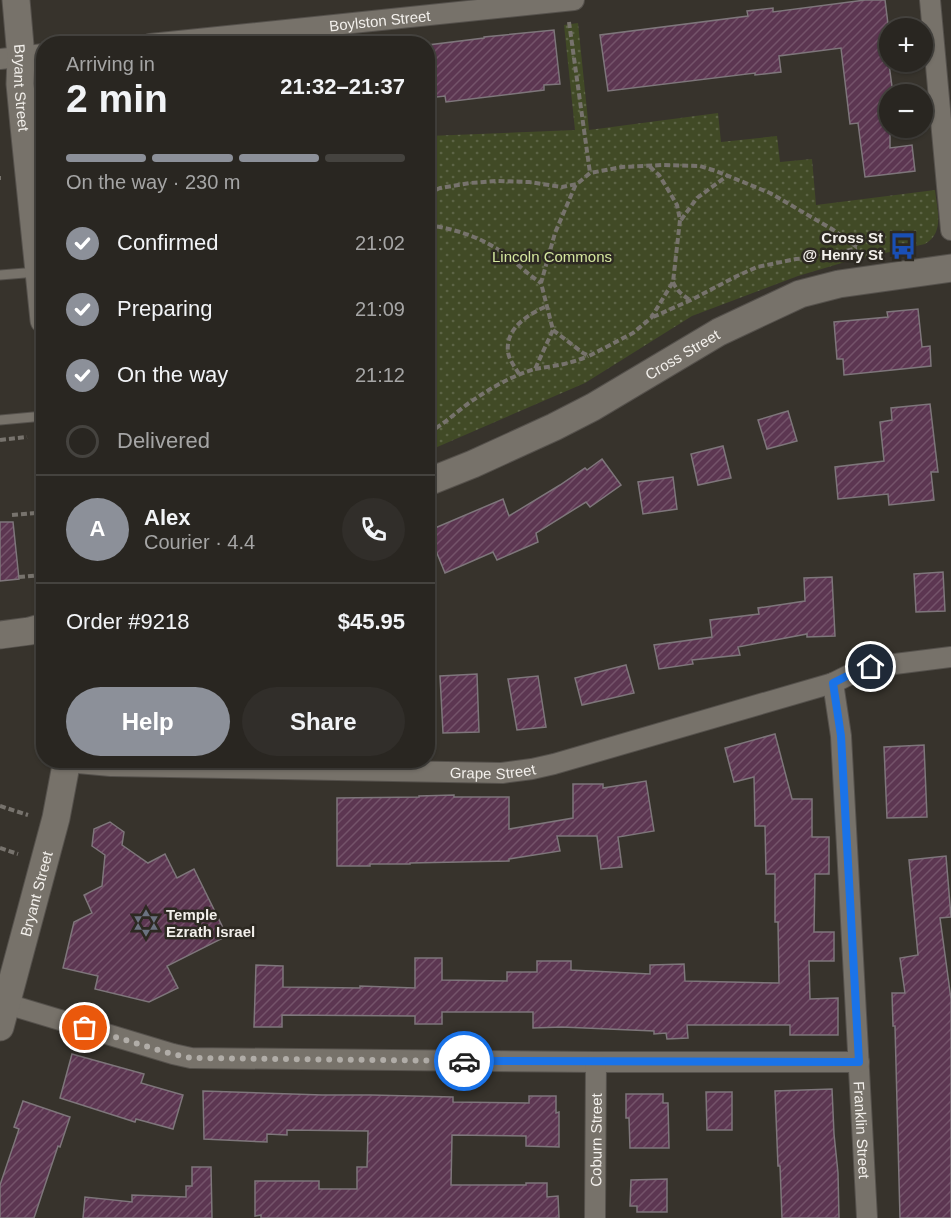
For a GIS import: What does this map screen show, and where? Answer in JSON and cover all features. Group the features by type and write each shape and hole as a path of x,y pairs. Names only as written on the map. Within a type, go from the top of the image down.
{"main road":[{"name":"Bryant Street","path":"16,0 22,57 20,84 36,243"},
{"name":"Cross Street","path":"435,479 554,428 719,332 800,294 839,284 951,268"},
{"path":"0,635 36,629"},
{"name":"Bryant Street","path":"3,1016 56,818 66,768"}],"street":[{"path":"930,0 951,230"},
{"name":"Boylston Street","path":"228,36 570,1"},
{"name":"Grape Street","path":"194,768 502,773 532,769 833,683 871,667 951,657"},
{"name":"Franklin Street","path":"833,683 842,747 867,1218"},
{"path":"3,1016 191,1058 859,1062"},
{"name":"Coburn Street","path":"595,1218 596,1062"}],"lane":[{"path":"0,275 36,272"},
{"path":"0,420 36,417"}],"path":[{"path":"570,1 590,173"},
{"path":"648,166 659,175 667,188 677,205 680,220 673,282 651,318"},
{"path":"435,429 467,404 519,374 579,361 589,356 633,333 651,318 757,267 822,256 857,247 832,229 770,193 700,166 622,167 590,173 577,184 555,232 541,283 553,330 589,356"},
{"path":"680,220 697,198 728,176"},
{"path":"435,190 470,183 496,181 530,182 562,187 577,184"},
{"path":"435,226 459,231 484,241 503,252 541,283"},
{"path":"673,282 679,292 691,300"},
{"path":"519,374 508,354 511,336 522,321 547,306"},
{"path":"535,369 553,330"},
{"path":"0,440 28,436"},
{"path":"12,515 36,513"},
{"path":"19,577 36,575"},
{"path":"0,806 28,815"},
{"path":"0,848 18,854"}],"green space":[{"name":"Lincoln Commons","path":"578,23 589,130 718,113 721,142 777,136 780,162 812,159 816,205 935,190 938,220 935,234 925,244 845,262 798,276 692,316 585,383 435,448 435,136 575,130 564,25"}],"building":[{"path":"865,0 885,0 887,18 879,18 879,72 890,72 892,84 879,84 879,138 890,138 890,148 912,145 915,171 865,177 858,123 850,124 841,48 779,56 781,72 755,75 755,73 608,91 600,35 748,16 747,11 773,8 773,12"},
{"path":"554,30 560,84 544,85 544,90 446,102 445,96 435,97 435,44"},
{"path":"918,309 922,347 930,346 931,366 844,375 843,359 837,359 834,322 888,317 887,312"},
{"path":"930,404 938,472 931,472 934,500 889,505 888,494 838,499 835,467 884,461 880,422 892,420 891,408"},
{"path":"788,411 797,441 767,449 758,420"},
{"path":"723,446 731,478 698,485 691,454"},
{"path":"602,459 621,485 590,507 586,502 536,533 538,542 497,560 493,552 445,573 435,548 435,528 503,499 509,516 585,468 587,470"},
{"path":"673,477 677,509 643,514 638,482"},
{"path":"0,522 13,522 19,579 0,581"},
{"path":"943,572 945,611 916,612 914,574"},
{"path":"832,577 835,636 807,637 807,634 738,647 740,655 692,660 693,664 659,669 654,645 712,637 710,620 759,614 758,608 805,601 804,578"},
{"path":"626,665 634,693 582,705 575,678"},
{"path":"477,674 479,732 443,733 440,676"},
{"path":"538,676 546,727 517,730 508,679"},
{"path":"775,734 792,799 812,799 812,837 829,837 829,874 815,874 814,932 834,932 834,961 809,961 810,999 838,998 838,1035 790,1035 790,1025 687,1025 688,1038 667,1039 666,1033 654,1034 654,1031 533,1028 533,1012 442,1012 442,1024 415,1024 415,1016 282,1015 282,1027 254,1027 256,965 283,966 283,987 415,988 415,958 442,958 442,980 507,981 507,972 537,972 537,961 571,961 571,970 650,974 650,965 684,964 685,981 779,983 775,874 766,874 765,826 755,826 754,777 734,782 725,748"},
{"path":"924,745 927,817 887,818 884,747"},
{"path":"646,781 654,831 618,837 622,867 601,869 597,836 557,836 560,851 509,859 509,861 337,866 337,798 454,795 454,797 509,797 509,829 573,818 573,784 603,784 603,788"},
{"path":"110,822 124,832 122,845 148,863 165,854 177,878 194,869 227,936 167,966 178,988 149,1002 95,989 98,976 63,968 74,922 92,913 84,895 102,886 105,855 92,846 94,829"},
{"path":"946,856 951,917 940,918 951,999 951,1218 900,1218 895,1026 893,1026 892,993 905,993 900,958 918,955 909,860"},
{"path":"72,1054 144,1074 141,1083 183,1095 173,1129 136,1119 135,1122 60,1098"},
{"path":"832,1089 839,1218 782,1218 775,1091"},
{"path":"203,1091 453,1097 453,1102 529,1103 529,1096 556,1096 556,1113 559,1112 559,1147 526,1146 526,1136 452,1135 451,1185 547,1183 547,1197 558,1196 559,1218 261,1218 261,1215 255,1216 255,1181 319,1181 319,1189 357,1189 357,1167 367,1167 368,1131 287,1130 287,1135 267,1134 267,1142 204,1139"},
{"path":"706,1092 732,1092 732,1130 707,1130"},
{"path":"626,1094 663,1094 663,1103 668,1103 669,1148 630,1148"},
{"path":"23,1101 70,1117 34,1218 0,1218 0,1185 19,1129 14,1127"},
{"path":"192,1167 211,1167 212,1218 83,1218 85,1197 132,1202 132,1195 186,1197 186,1186 192,1186"},
{"path":"667,1179 667,1212 637,1212 637,1206 630,1206 631,1180"}],"way so far":[{"path":"85,1028 191,1058 464,1061"}],"place":[{"name":"Cross St @ Henry St","path":"903,246"},
{"name":"Temple Ezrath Israel","path":"146,923"}],"route":[{"path":"464,1061 859,1062 841,736 833,683 871,667"}]}
